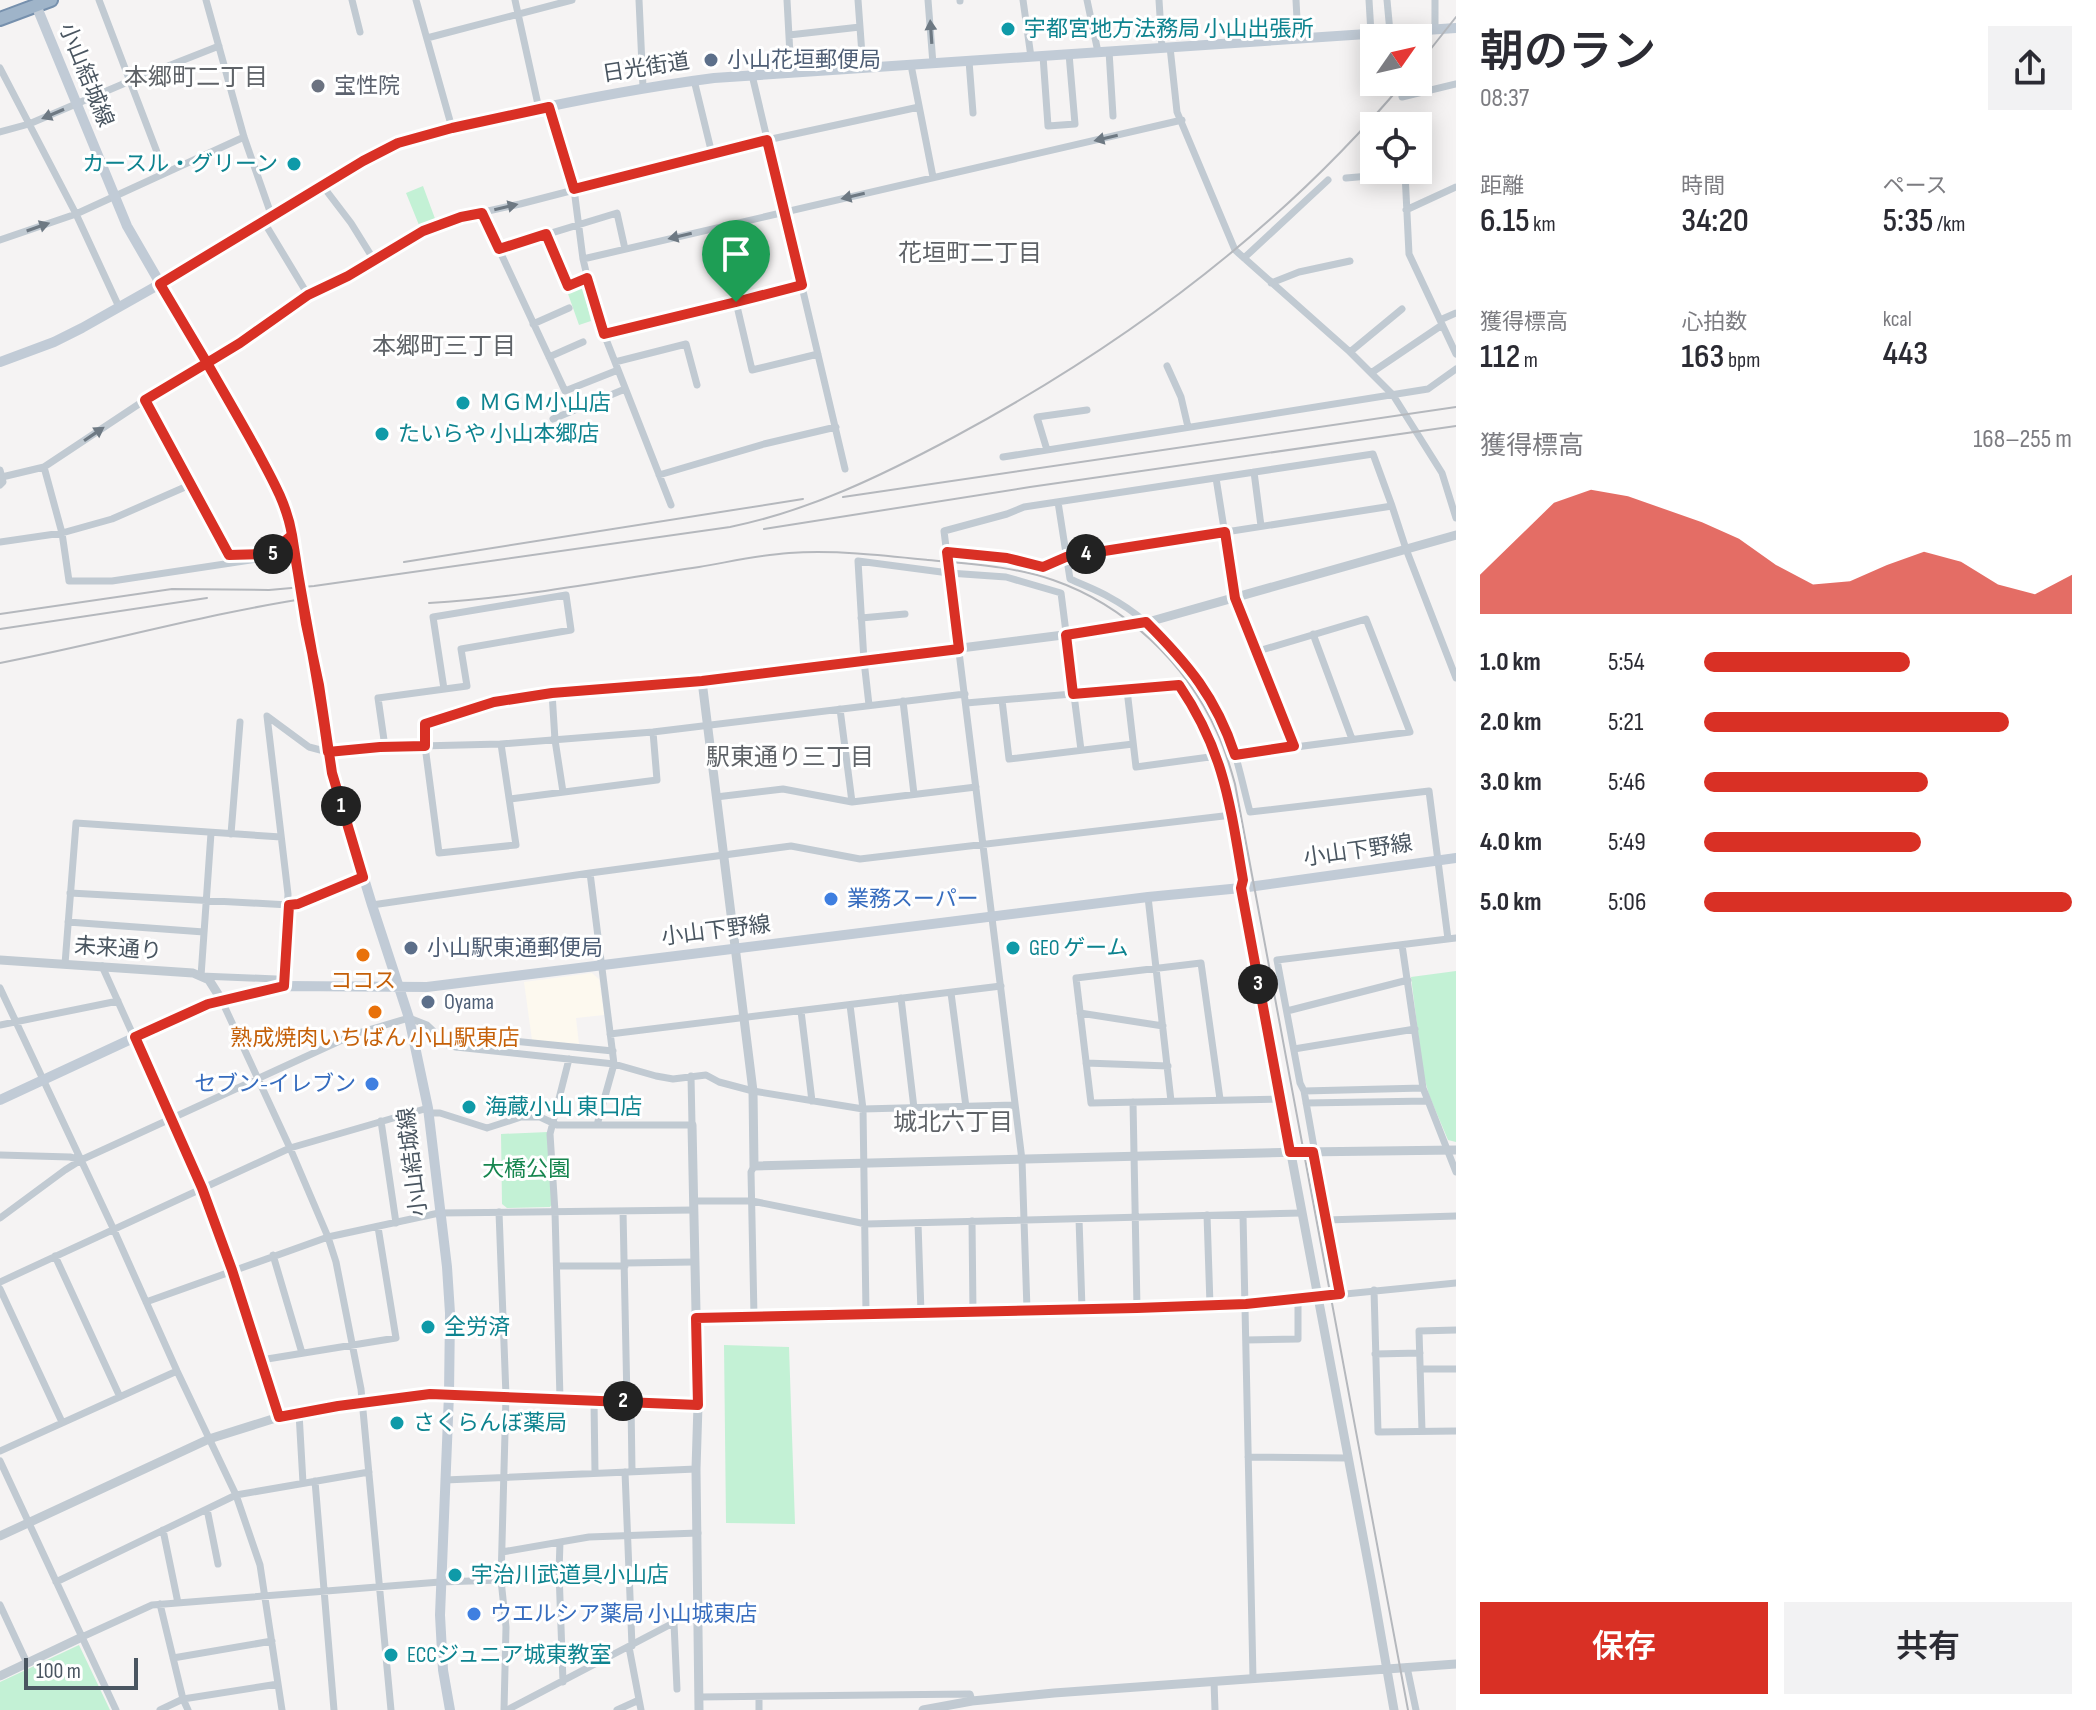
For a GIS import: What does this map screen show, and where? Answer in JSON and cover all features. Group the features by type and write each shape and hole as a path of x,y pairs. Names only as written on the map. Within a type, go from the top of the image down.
{"highway":[{"path":"0,19 51,0"}],"main road":[{"name":"小山結城線","path":"36,5 136,244 274,482 284,504 293,539 338,796 409,1018 429,1110 450,1313 440,1582 442,1655 450,1710"},
{"name":"日光街道","path":"1432,29 1456,28"},
{"name":"日光街道","path":"0,362 54,342 119,307 380,151 452,128 643,87 694,80 1360,34"},
{"name":"小山下野線","path":"0,1100 198,1008 221,999 284,986 427,987 1241,888 1456,858"}],"street":[{"path":"99,0 165,173"},
{"path":"206,0 268,220 308,295"},
{"path":"352,0 360,32"},
{"path":"416,0 452,128"},
{"path":"515,0 544,108 574,189 583,259 604,334 671,505"},
{"path":"427,38 572,0"},
{"path":"639,0 643,87"},
{"path":"787,0 791,73"},
{"path":"858,0 863,68"},
{"path":"928,0 933,64"},
{"path":"1023,0 1031,57"},
{"path":"1087,0 1104,52 1113,116"},
{"path":"1159,0 1177,112 1235,250 1350,352 1393,395 1442,473 1456,518"},
{"path":"1296,0 1298,38"},
{"path":"1369,0 1370,24"},
{"path":"1387,0 1389,24"},
{"path":"1435,0 1435,29"},
{"path":"789,35 860,27"},
{"path":"0,132 29,124 219,46"},
{"path":"1043,56 1048,126 1075,124 1069,54"},
{"path":"969,61 973,113"},
{"path":"911,65 933,177"},
{"path":"0,68 76,214 119,307"},
{"path":"752,75 845,469"},
{"path":"694,80 712,154"},
{"path":"1402,97 1456,84"},
{"path":"1,477 44,467 145,400 240,343 308,295 348,276 423,231 461,217 767,140 919,107"},
{"path":"583,259 1182,120"},
{"path":"0,240 76,214 244,137"},
{"path":"1346,178 1405,173 1409,254 1456,354"},
{"path":"1244,258 1328,180"},
{"path":"322,185 374,260"},
{"path":"1406,210 1456,187"},
{"path":"482,213 565,391 616,366 686,344 697,385"},
{"path":"499,249 617,213 625,249"},
{"path":"546,234 568,286 587,278"},
{"path":"1271,283 1299,272 1350,261"},
{"path":"604,334 802,285"},
{"path":"736,302 752,370 818,354"},
{"path":"533,324 569,308"},
{"path":"1350,352 1402,309"},
{"path":"1371,373 1456,313"},
{"path":"549,357 583,342"},
{"path":"1167,366 1181,397 1188,427"},
{"path":"1003,457 1428,389 1456,369"},
{"path":"553,419 625,389"},
{"path":"145,400 229,555 266,554 271,557"},
{"path":"1047,450 1037,417 1087,410"},
{"path":"659,475 764,444 836,427"},
{"path":"1027,1310 1022,1160 944,531 1024,507 1373,454 1456,678"},
{"path":"44,467 62,533 69,581 112,581 271,557 281,544 293,539"},
{"path":"1254,472 1261,526"},
{"path":"1216,478 1235,598 1294,746"},
{"path":"0,542 62,533 112,519 192,484"},
{"path":"1058,502 1070,579 1110,597 1146,622 1199,681 1218,711 1235,755 1250,812 1429,791 1452,939 1277,960 1340,1294"},
{"path":"947,552 1007,558 1043,567 1066,557 1392,506"},
{"path":"501,744 516,845 439,853 425,724 494,702 552,693 702,681 1146,622 1456,535"},
{"path":"869,705 858,561 1006,577 1061,593 1081,750"},
{"path":"385,747 378,698 467,686 461,649 571,630 566,595 433,617 444,689"},
{"path":"861,618 905,614"},
{"path":"1235,755 1410,732 1366,619 1255,652"},
{"path":"1313,634 1352,739"},
{"path":"702,681 753,1091 754,1316"},
{"path":"284,986 289,905 267,716 309,747 328,752 555,740 653,732 903,701 1002,700 1179,685 1201,720 1226,785 1243,880 1241,888 1394,1710"},
{"path":"1127,690 1136,767 1217,756"},
{"path":"552,693 563,792"},
{"path":"1002,700 1009,759 1133,744"},
{"path":"903,701 914,794"},
{"path":"840,709 852,802"},
{"path":"231,834 240,722"},
{"path":"510,799 657,780 653,732"},
{"path":"716,797 783,789 852,802 976,787"},
{"path":"372,905 791,846 860,859 1232,815"},
{"path":"65,964 76,823 281,837"},
{"path":"201,976 211,833"},
{"path":"590,873 614,1064 597,1125"},
{"path":"70,893 289,905 363,877"},
{"path":"1148,897 1171,1101"},
{"path":"68,922 204,932"},
{"path":"1402,945 1423,1088 1452,1150 1456,1172"},
{"name":"未来通り","path":"0,960 171,971 201,976"},
{"path":"1220,1099 1201,963 1076,978 1091,1103 1280,1099"},
{"path":"102,966 202,1188 279,1417"},
{"path":"201,976 276,979 284,986"},
{"path":"201,976 215,986 259,1079 336,1262 361,1389 391,1710"},
{"path":"1287,1011 1408,980"},
{"path":"610,1034 1001,986"},
{"path":"0,988 236,1495 253,1542 265,1595 282,1710"},
{"path":"951,993 966,1107"},
{"path":"901,998 914,1108"},
{"path":"0,1025 118,1001"},
{"path":"850,1005 863,1109 866,1313"},
{"path":"801,1011 812,1101"},
{"path":"1080,1013 1163,1026"},
{"path":"0,1218 81,1160 355,1034 409,1018 427,1025 448,1045 456,1047 614,1064 673,1079 706,1075 719,1082 753,1091 863,1109 1015,1105"},
{"path":"1294,1049 1415,1029"},
{"path":"456,1047 464,1036 613,1051"},
{"path":"560,1399 550,1134 566,1046"},
{"path":"1086,1063 1168,1066"},
{"path":"691,1076 698,1405 699,1710"},
{"path":"1304,1091 1423,1088"},
{"path":"1306,1103 1428,1101"},
{"path":"1133,1102 1137,1308"},
{"path":"0,1282 290,1148 429,1110 487,1128 521,1117 540,1117 557,1125 692,1125"},
{"path":"381,1121 396,1223"},
{"path":"754,1166 1452,1150"},
{"path":"0,1155 81,1160"},
{"path":"146,1302 328,1237 439,1213 623,1211 752,1201 866,1224 1301,1213"},
{"path":"623,1211 629,1402 631,1646 641,1710"},
{"path":"499,1212 506,1396 501,1580 506,1627 506,1710 698,1610"},
{"path":"1207,1215 1210,1305"},
{"path":"1243,1215 1253,1678"},
{"path":"1326,1220 1456,1216"},
{"path":"1079,1219 1082,1308"},
{"path":"972,1221 973,1312"},
{"path":"918,1223 921,1313"},
{"path":"261,1360 396,1338 378,1227"},
{"path":"273,1255 302,1353"},
{"path":"55,1256 120,1397"},
{"path":"557,1266 694,1262"},
{"path":"696,1318 1246,1304 1456,1283"},
{"path":"0,1289 62,1422"},
{"path":"1374,1290 1378,1432 1456,1431"},
{"path":"1246,1340 1298,1339 1298,1299"},
{"path":"1422,1431 1419,1331 1456,1330"},
{"path":"1375,1354 1420,1353"},
{"path":"1420,1369 1456,1369"},
{"path":"0,1451 177,1371"},
{"path":"0,1536 209,1439 299,1413 430,1394 698,1405"},
{"path":"594,1400 595,1473"},
{"path":"299,1413 303,1483"},
{"path":"1248,1457 1347,1458"},
{"path":"0,1461 116,1710"},
{"path":"445,1480 696,1469"},
{"path":"56,1582 236,1495 369,1472"},
{"path":"315,1481 334,1710"},
{"path":"207,1509 218,1564"},
{"path":"163,1530 178,1603"},
{"path":"502,1552 589,1537 698,1533"},
{"path":"560,1542 563,1682"},
{"path":"0,1676 152,1605 501,1580"},
{"path":"160,1604 188,1710"},
{"path":"0,1605 27,1663"},
{"path":"674,1623 677,1689"},
{"path":"173,1658 272,1641"},
{"path":"923,1710 972,1701 1054,1693 1456,1664"},
{"path":"1407,1667 1416,1710"},
{"path":"1214,1681 1215,1710"},
{"path":"160,1710 183,1699 278,1684"},
{"path":"699,1697 970,1694 972,1701"},
{"path":"759,1697 759,1710"},
{"path":"617,1710 639,1700"}],"shaded area":[{"path":"592,973 599,979 604,1015 576,1018 579,1044 532,1040 524,982"}],"green space":[{"path":"423,186 437,224 421,230 406,193"},
{"path":"582,284 591,321 579,325 567,291"},
{"path":"1456,971 1456,1142 1448,1140 1423,1073 1411,977"},
{"name":"大橋公園","path":"548,1132 553,1203 550,1207 507,1208 502,1204 501,1134"},
{"path":"724,1345 789,1347 795,1524 726,1523"},
{"path":"79,1645 110,1710 0,1710 0,1682"}],"railway":[{"path":"1432,47 1456,17"},
{"path":"0,614 172,589 269,590 314,586 730,527 817,502 954,437 1017,402 1138,324 1252,235 1305,187 1392,96"},
{"path":"843,497 1456,407"},
{"path":"764,529 1456,426"},
{"path":"404,562 803,499"},
{"path":"429,603 531,593 778,554 824,552 875,555 991,566 1053,580 1105,605 1128,621 1170,660 1204,707 1217,732 1235,784 1408,1710"},
{"path":"0,629 207,598"},
{"path":"0,663 309,598"}],"place":[{"name":"宇都宮地方法務局 小山出張所","path":"1008,29"},
{"name":"小山花垣郵便局","path":"711,60"},
{"name":"宝性院","path":"318,86"},
{"name":"カースル・グリーン","path":"294,164"},
{"name":"ＭＧＭ小山店","path":"463,403"},
{"name":"たいらや 小山本郷店","path":"382,434"},
{"name":"業務スーパー","path":"831,899"},
{"name":"小山駅東通郵便局","path":"411,948"},
{"name":"GEO ゲーム","path":"1013,948"},
{"name":"ココス","path":"363,955"},
{"name":"Oyama","path":"428,1002"},
{"name":"熟成焼肉いちばん 小山駅東店","path":"375,1012"},
{"name":"セブン-イレブン","path":"372,1084"},
{"name":"海蔵小山 東口店","path":"469,1107"},
{"name":"全労済","path":"428,1327"},
{"name":"さくらんぼ薬局","path":"397,1423"},
{"name":"宇治川武道具小山店","path":"455,1575"},
{"name":"ウエルシア薬局 小山城東店","path":"474,1614"},
{"name":"ECCジュニア城東教室","path":"391,1655"}],"district":[{"name":"本郷町二丁目","path":"196,77"},
{"name":"花垣町二丁目","path":"970,253"},
{"name":"本郷町三丁目","path":"444,346"},
{"name":"駅東通り三丁目","path":"790,757"},
{"name":"城北六丁目","path":"953,1122"}],"route":[{"path":"736,302 604,334 587,278 568,286 546,234 499,249 482,213 423,231 348,276 308,295 207,363 274,482 290,520 319,685 328,752 332,773 363,877 289,905 284,986 221,999 135,1037 202,1188 279,1417 430,1394 698,1405 696,1318 1246,1304 1340,1294 1313,1152 1290,1152 1241,888 1243,880 1229,798 1210,737 1179,685 1073,694 1066,635 1146,622 1199,681 1218,711 1235,755 1294,746 1235,598 1225,532 1066,557 1043,567 1007,558 947,552 959,649 702,681 552,693 494,702 425,724 425,746 328,752 292,535 271,557 266,554 229,555 145,400 207,363 160,284 380,151 416,137 549,107 574,189 767,140 802,285 736,302"}]}
